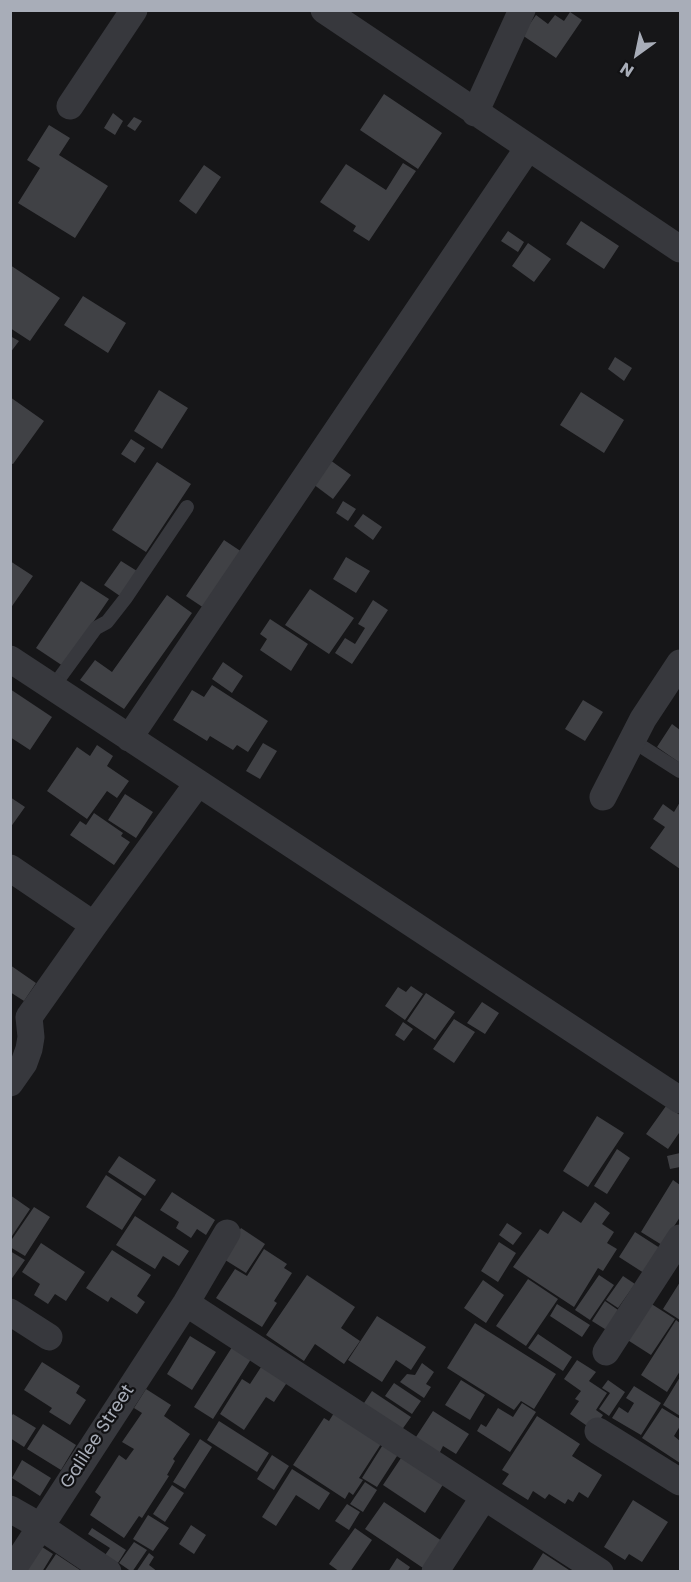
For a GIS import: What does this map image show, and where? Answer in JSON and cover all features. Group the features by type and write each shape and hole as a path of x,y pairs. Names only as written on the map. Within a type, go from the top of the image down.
{"street":[{"path":"70,106 134,10"},
{"path":"324,10 681,249"},
{"path":"475,112 522,10"},
{"path":"129,738 528,148"},
{"path":"10,659 681,1101"},
{"path":"603,797 644,720 681,663"},
{"path":"10,1083 24,1063 31,1037 20,1011 94,925 198,783"},
{"path":"10,868 94,925"},
{"name":"Galilee Street","path":"11,1572 186,1303 227,1233"},
{"path":"606,1352 681,1238"},
{"path":"186,1303 600,1572"},
{"path":"10,1312 49,1337"},
{"path":"598,1431 681,1482"},
{"path":"435,1572 484,1497"},
{"path":"10,1509 40,1526 108,1572"}],"lane":[{"path":"53,687 96,628 107,622 125,599 187,507"},
{"path":"633,741 681,771"}],"building":[{"path":"570,12 582,20 556,58 522,35 536,15 548,24 555,15 564,21"},
{"path":"384,94 442,133 418,169 360,130"},
{"path":"113,113 123,121 115,135 104,128"},
{"path":"134,117 142,121 135,131 127,126"},
{"path":"49,125 70,138 59,155 108,186 75,238 18,203 40,168 27,160"},
{"path":"403,163 416,171 369,241 353,231 356,226 320,202 346,164 386,190"},
{"path":"204,165 221,177 196,214 179,201"},
{"path":"581,221 619,246 604,269 566,244"},
{"path":"508,231 524,242 518,252 501,241"},
{"path":"528,243 551,259 534,282 512,266"},
{"path":"10,265 60,298 30,341 10,328"},
{"path":"83,296 126,323 108,353 64,325"},
{"path":"10,336 19,341 10,353"},
{"path":"615,357 632,368 624,381 608,369"},
{"path":"159,390 188,408 162,449 134,431"},
{"path":"581,392 624,420 604,453 560,425"},
{"path":"10,397 44,421 13,464 10,463"},
{"path":"131,439 145,448 135,463 121,454"},
{"path":"330,460 351,475 333,499 313,484"},
{"path":"157,462 191,484 146,552 112,530"},
{"path":"343,501 356,509 348,521 336,513"},
{"path":"363,514 382,527 373,540 354,526"},
{"path":"224,540 242,552 204,608 186,596"},
{"path":"346,557 370,571 356,593 333,579"},
{"path":"10,561 33,576 10,609"},
{"path":"121,561 137,571 120,596 104,585"},
{"path":"81,581 109,599 63,666 36,648"},
{"path":"310,589 354,618 329,654 285,625"},
{"path":"167,595 192,613 124,709 80,680 95,660 112,672"},
{"path":"373,600 388,610 352,664 335,653 345,638 355,644 365,628 358,624"},
{"path":"270,619 308,644 291,671 260,650 267,639 260,634"},
{"path":"223,662 243,676 232,693 212,679"},
{"path":"212,685 268,721 248,752 237,745 233,750 210,736 207,741 173,720 192,690 204,697"},
{"path":"10,689 52,717 30,750 10,737"},
{"path":"583,700 603,712 585,741 565,729"},
{"path":"672,724 680,730 680,763 657,747"},
{"path":"263,743 277,751 260,779 246,771"},
{"path":"97,745 113,756 107,766 129,781 117,798 107,791 87,819 47,791 77,747 90,756"},
{"path":"125,794 153,812 136,838 108,820"},
{"path":"10,797 25,807 10,828"},
{"path":"680,802 680,869 650,848 665,827 653,819 663,804 674,812"},
{"path":"94,813 123,833 121,836 130,842 114,865 70,835 80,821 86,825"},
{"path":"10,965 36,983 24,1001 10,992"},
{"path":"411,986 423,994 405,1020 385,1006 398,987 406,992"},
{"path":"426,993 455,1012 435,1040 407,1021"},
{"path":"482,1002 499,1013 485,1034 467,1023"},
{"path":"454,1019 475,1032 454,1063 433,1049"},
{"path":"403,1022 413,1029 404,1041 395,1035"},
{"path":"666,1106 680,1115 680,1134 668,1149 646,1134"},
{"path":"597,1116 624,1133 588,1187 563,1171"},
{"path":"617,1149 630,1158 607,1194 594,1186"},
{"path":"680,1153 680,1167 670,1169 667,1156"},
{"path":"119,1156 156,1180 145,1196 108,1172"},
{"path":"106,1175 142,1199 122,1230 86,1207"},
{"path":"673,1180 680,1185 680,1217 662,1245 641,1232"},
{"path":"172,1192 215,1220 206,1235 197,1229 191,1238 176,1228 179,1222 160,1210"},
{"path":"10,1195 30,1209 10,1239"},
{"path":"595,1202 610,1213 602,1224 614,1232 607,1243 617,1249 603,1271 598,1268 574,1307 513,1267 540,1229 548,1234 563,1211 581,1223"},
{"path":"34,1207 50,1217 25,1256 10,1247 10,1242"},
{"path":"135,1216 189,1251 179,1266 163,1256 155,1269 116,1245"},
{"path":"507,1223 522,1233 513,1245 499,1235"},
{"path":"241,1228 265,1244 246,1273 222,1258"},
{"path":"635,1232 663,1250 647,1275 619,1257"},
{"path":"499,1242 516,1253 498,1282 481,1271"},
{"path":"41,1243 85,1272 66,1301 55,1294 48,1304 34,1295 40,1284 22,1272"},
{"path":"264,1249 287,1264 284,1268 292,1273 274,1301 277,1303 262,1327 216,1298 235,1269 247,1276"},
{"path":"112,1250 151,1275 137,1296 145,1302 137,1314 111,1297 108,1302 86,1288"},
{"path":"10,1251 25,1260 10,1281"},
{"path":"307,1275 355,1307 341,1328 360,1341 344,1364 315,1344 304,1361 266,1335"},
{"path":"599,1275 614,1285 590,1320 575,1310"},
{"path":"623,1276 635,1284 618,1308 606,1300"},
{"path":"528,1279 558,1299 526,1346 496,1326"},
{"path":"483,1280 504,1295 486,1323 464,1308"},
{"path":"680,1282 680,1320 663,1309"},
{"path":"605,1301 621,1312 608,1331 592,1321"},
{"path":"650,1303 675,1319 651,1355 626,1339"},
{"path":"557,1304 590,1325 582,1337 550,1316"},
{"path":"377,1316 426,1347 411,1370 396,1360 382,1382 348,1360"},
{"path":"676,1320 680,1323 680,1371 667,1392 641,1375"},
{"path":"475,1323 556,1374 534,1409 521,1401 514,1410 447,1368"},
{"path":"538,1334 572,1357 563,1371 528,1348"},
{"path":"190,1336 216,1352 192,1390 167,1374"},
{"path":"234,1344 253,1356 213,1419 194,1407"},
{"path":"577,1360 596,1372 589,1381 607,1393 596,1410 603,1415 593,1430 570,1414 579,1401 575,1399 581,1391 564,1379"},
{"path":"42,1362 80,1386 76,1393 86,1400 70,1425 49,1412 52,1408 24,1390"},
{"path":"422,1363 434,1372 426,1384 431,1387 424,1398 400,1382 407,1374 415,1375"},
{"path":"263,1364 288,1381 274,1402 266,1397 244,1430 220,1414 242,1379 250,1384"},
{"path":"680,1377 680,1416 663,1405"},
{"path":"461,1380 485,1395 470,1420 445,1405"},
{"path":"608,1380 625,1392 609,1416 599,1409 610,1393 602,1388"},
{"path":"394,1383 421,1401 412,1414 385,1396"},
{"path":"634,1386 661,1403 641,1435 612,1418 619,1407 628,1413 634,1403 626,1398"},
{"path":"146,1389 171,1405 164,1416 190,1434 173,1459 175,1461 167,1475 169,1476 142,1518 139,1516 124,1538 90,1515 101,1497 95,1492 119,1455 126,1460 134,1449 122,1442 142,1413 134,1408"},
{"path":"372,1391 411,1417 401,1431 362,1406"},
{"path":"522,1403 536,1412 510,1452 477,1431 481,1424 486,1427 498,1408 513,1417"},
{"path":"662,1408 680,1419 680,1426 674,1436 680,1441 680,1463 642,1438"},
{"path":"433,1411 469,1434 456,1454 443,1446 438,1456 414,1440"},
{"path":"334,1413 381,1444 359,1478 363,1480 353,1495 349,1492 345,1499 293,1465 324,1418 329,1421"},
{"path":"13,1414 36,1428 24,1447 10,1438 10,1418"},
{"path":"537,1416 580,1444 572,1456 602,1475 588,1498 579,1492 573,1502 568,1499 565,1504 549,1494 545,1499 533,1491 528,1500 502,1484 509,1474 502,1470"},
{"path":"219,1421 269,1453 257,1472 207,1440"},
{"path":"43,1424 76,1445 61,1470 27,1449"},
{"path":"200,1439 212,1447 185,1489 173,1482"},
{"path":"384,1443 399,1453 377,1487 362,1478"},
{"path":"272,1455 289,1466 274,1490 257,1479"},
{"path":"403,1455 444,1483 425,1513 383,1485"},
{"path":"22,1460 51,1478 40,1496 12,1478"},
{"path":"292,1469 330,1493 319,1510 296,1495 276,1526 262,1517"},
{"path":"365,1482 377,1490 363,1512 350,1504"},
{"path":"172,1485 184,1493 165,1522 153,1514"},
{"path":"633,1500 668,1522 642,1562 629,1554 625,1560 604,1547"},
{"path":"384,1502 442,1541 423,1568 365,1529"},
{"path":"347,1504 360,1512 349,1530 335,1521"},
{"path":"148,1515 169,1528 153,1551 133,1539"},
{"path":"191,1525 206,1535 194,1554 179,1544"},
{"path":"92,1528 126,1550 118,1563 105,1555 110,1548 88,1534"},
{"path":"355,1528 372,1540 350,1572 340,1572 329,1564"},
{"path":"134,1542 147,1550 132,1572 119,1563"},
{"path":"39,1545 53,1554 42,1572 21,1572"},
{"path":"149,1553 154,1557 149,1565 158,1572 136,1572"},
{"path":"543,1553 569,1570 568,1572 531,1572"},
{"path":"56,1554 83,1572 44,1572"},
{"path":"397,1558 410,1567 407,1572 388,1572"}]}
